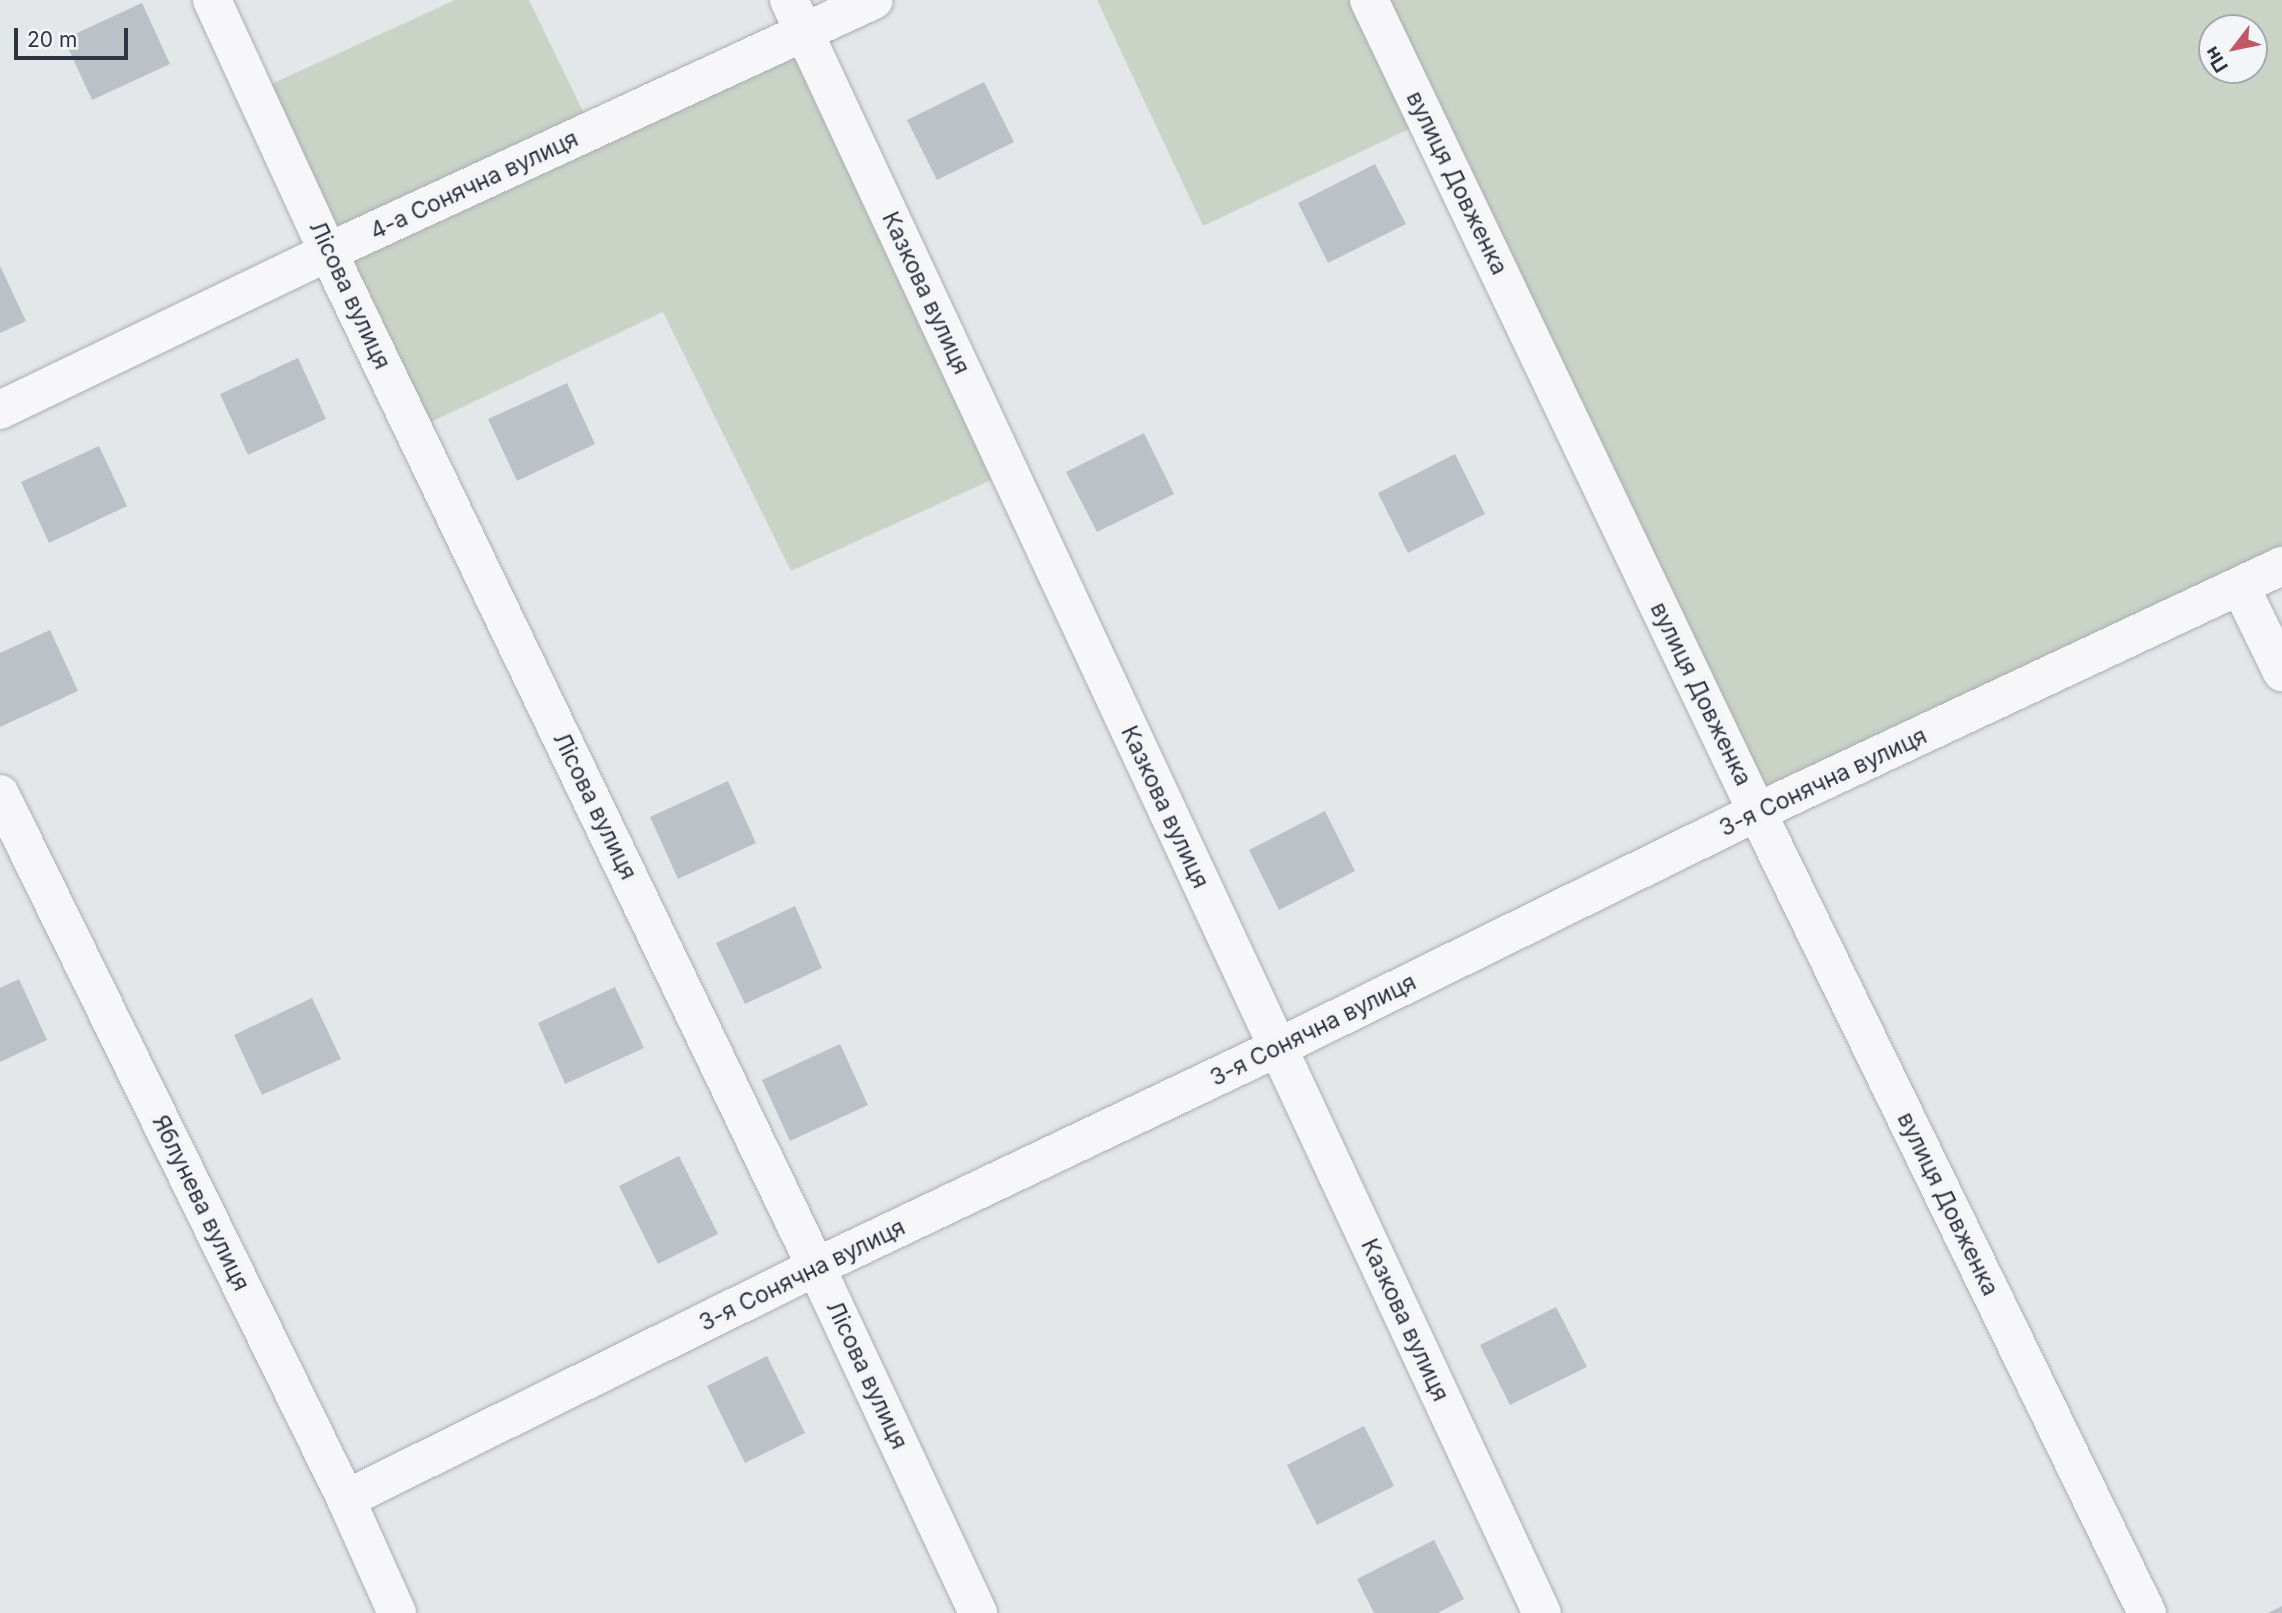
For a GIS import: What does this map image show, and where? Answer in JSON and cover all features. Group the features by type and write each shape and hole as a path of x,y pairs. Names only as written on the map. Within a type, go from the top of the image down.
{"street":[{"name":"Лісова вулиця","path":"212,0 328,252 816,1267 978,1613"},
{"name":"4-а Сонячна вулиця","path":"0,410 328,252 797,16 874,0"},
{"name":"вулиця Довженка","path":"1370,0 1757,812 2147,1613"},
{"name":"Казкова вулиця","path":"797,16 1542,1613"},
{"name":"3-я Сонячна вулиця","path":"346,1499 816,1267 1277,1048 1757,812 2282,566"},
{"path":"2240,586 2282,672"},
{"name":"Яблунева вулиця","path":"0,794 346,1499 397,1613"}],"shaded area":[{"path":"455,0 529,0 592,130 805,33 1009,472 791,571 663,312 414,430 254,92"},
{"path":"1097,0 2282,0 2282,565 1757,812 1426,121 1203,226"}],"building":[{"path":"142,3 170,64 92,100 64,39"},
{"path":"984,82 1014,142 937,180 907,120"},
{"path":"1375,164 1406,224 1328,263 1298,203"},
{"path":"0,266 26,321 0,333"},
{"path":"298,358 326,419 248,455 220,394"},
{"path":"567,383 595,444 517,481 488,419"},
{"path":"1144,433 1174,494 1097,532 1066,472"},
{"path":"99,446 127,506 49,543 21,482"},
{"path":"1455,454 1485,514 1408,553 1378,493"},
{"path":"50,630 78,691 0,727 0,653"},
{"path":"728,781 756,843 678,879 650,817"},
{"path":"1325,811 1355,871 1279,910 1249,850"},
{"path":"795,906 822,968 745,1004 716,943"},
{"path":"19,979 47,1040 0,1062 0,988"},
{"path":"615,987 644,1048 565,1084 538,1023"},
{"path":"312,998 341,1059 262,1095 234,1035"},
{"path":"840,1044 868,1105 790,1141 762,1080"},
{"path":"679,1156 718,1234 658,1264 619,1186"},
{"path":"1556,1307 1587,1367 1510,1405 1480,1345"},
{"path":"767,1356 805,1433 745,1463 707,1386"},
{"path":"1364,1426 1394,1486 1317,1525 1287,1465"},
{"path":"1434,1540 1464,1599 1438,1613 1374,1613 1357,1579"},
{"path":"2282,1606 2282,1613 2268,1613"}]}
